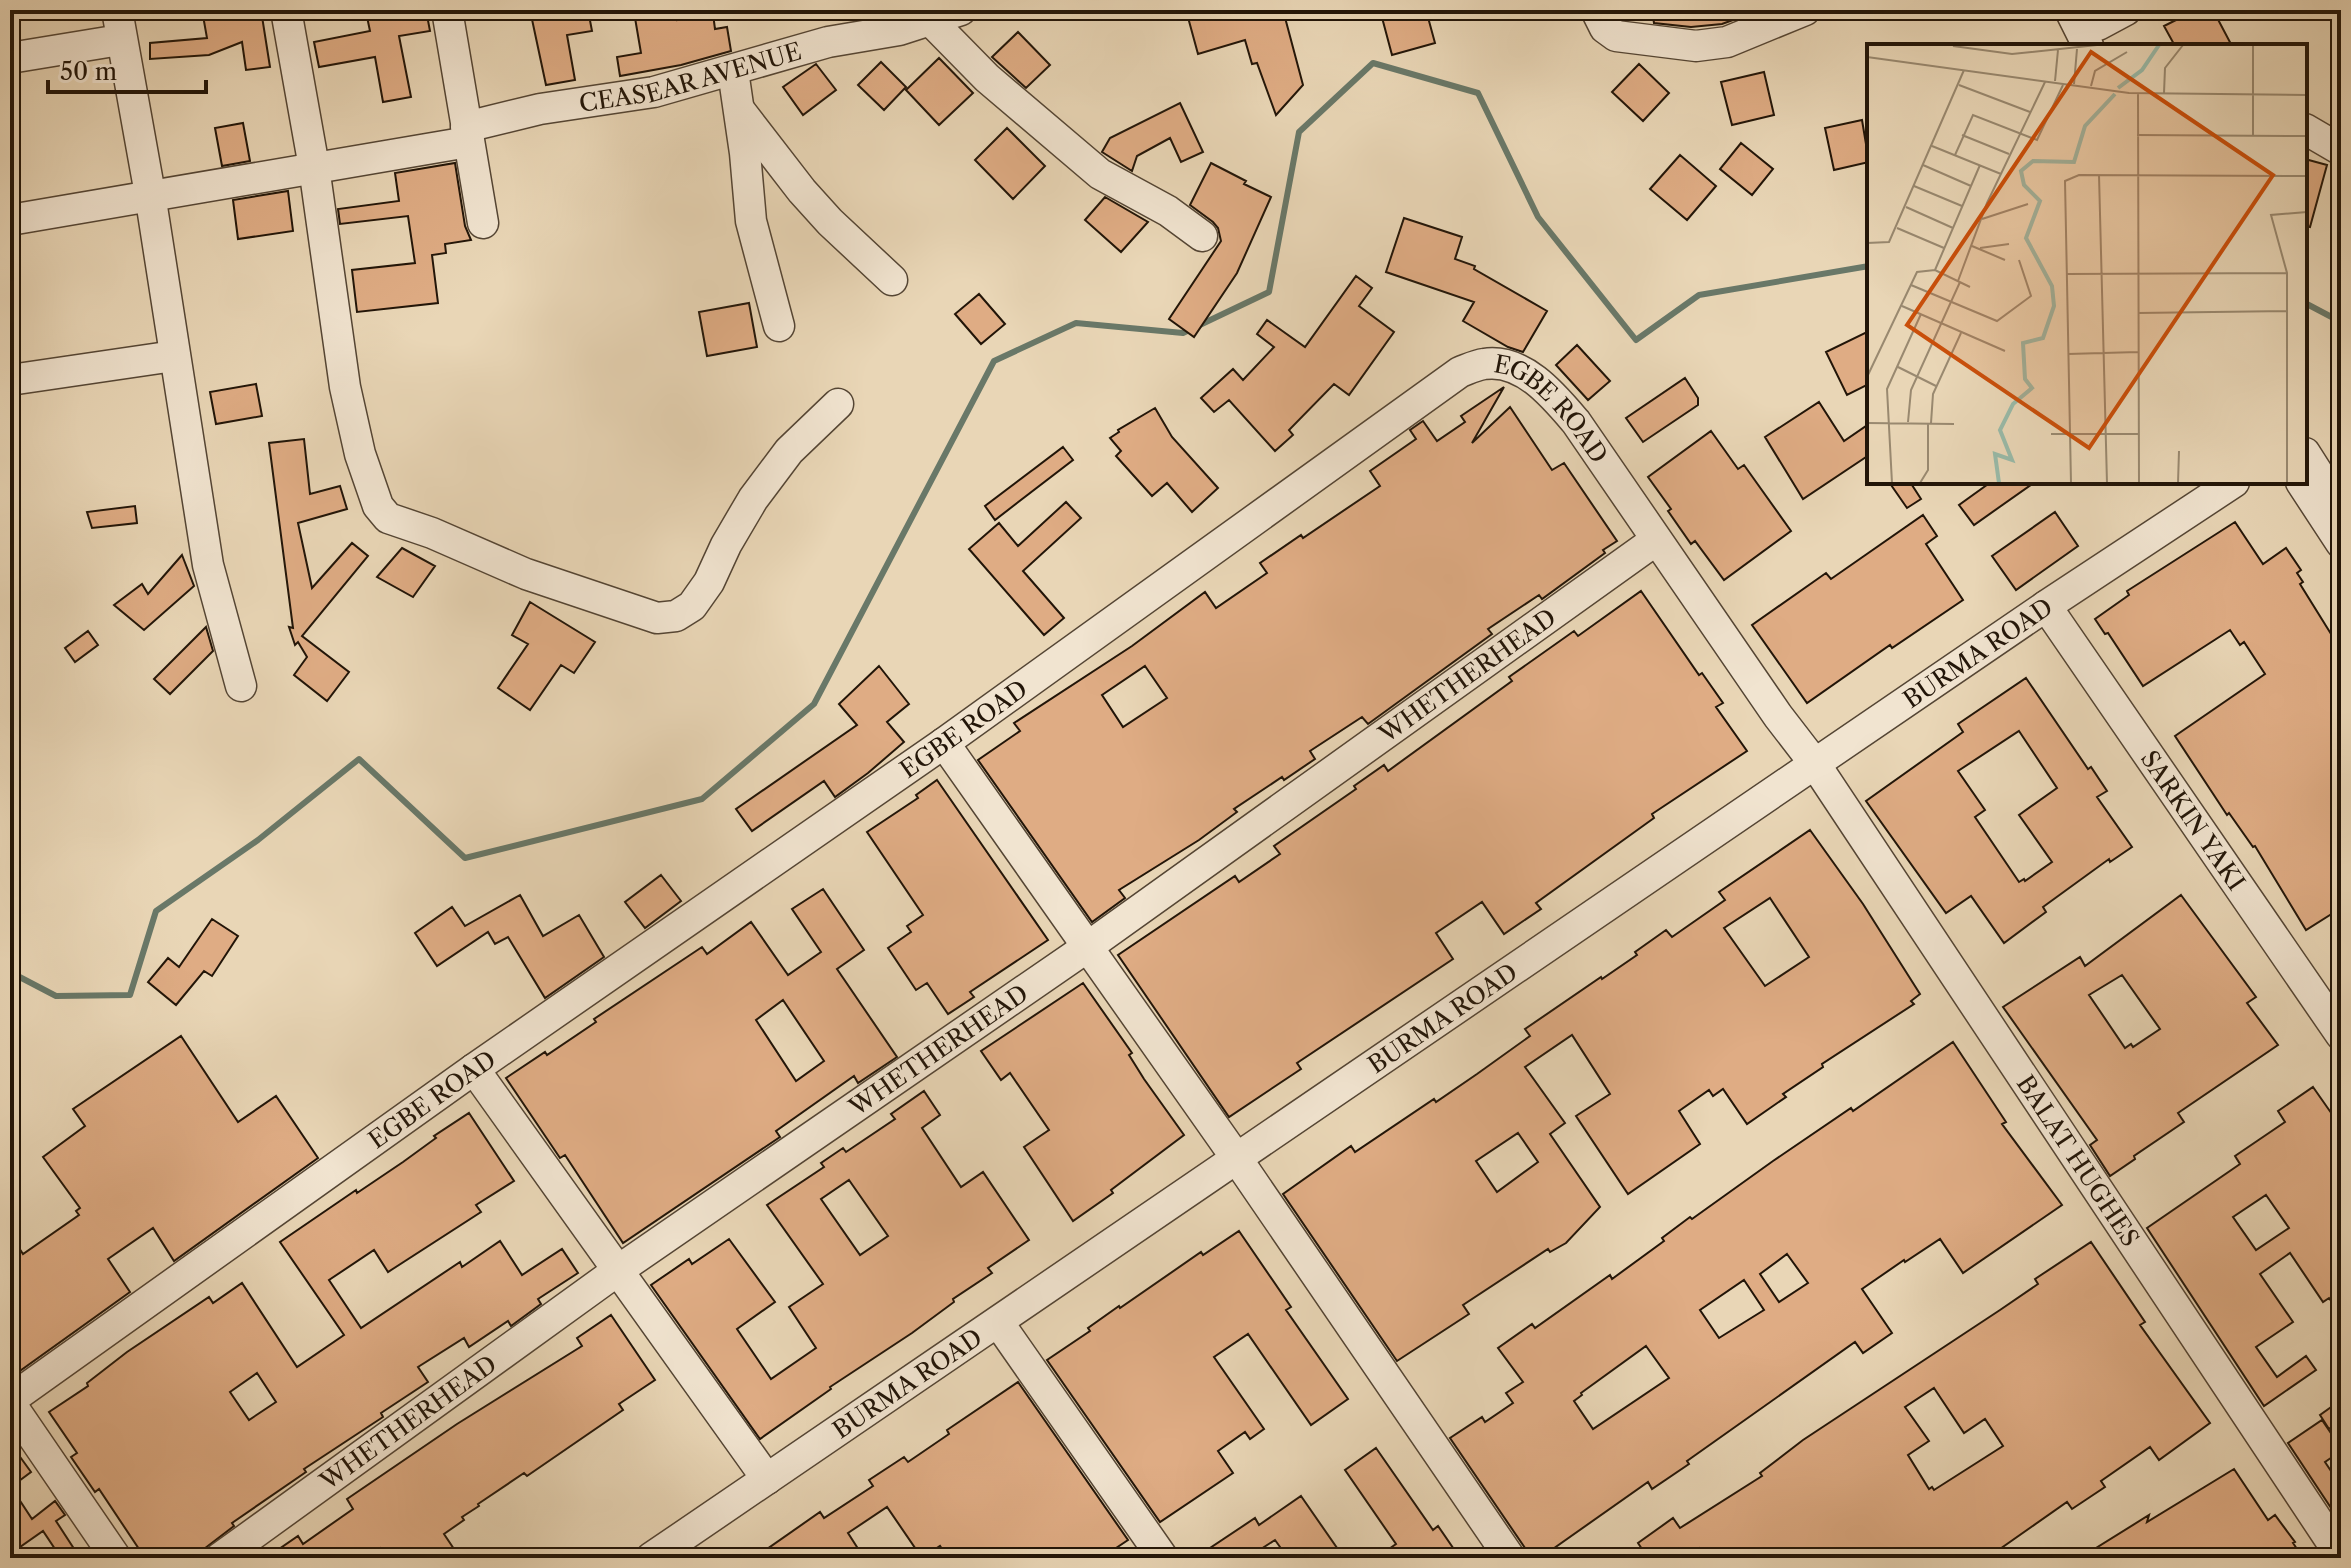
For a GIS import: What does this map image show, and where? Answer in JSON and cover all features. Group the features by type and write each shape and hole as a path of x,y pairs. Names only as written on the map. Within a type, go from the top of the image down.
{"street":[{"path":"286,10 314,167 345,387 373,495 388,518 432,533 526,574 657,618 669,618 692,606 709,582 753,499 789,451 838,404"},
{"path":"447,10 483,223"},
{"name":"CEASEAR AVENUE","path":"10,220 314,167 467,134 540,109 654,92 828,42 899,30 961,10"},
{"path":"1596,10 1605,28 1616,36 1696,46 1727,42 1805,10"},
{"path":"2070,10 2096,32 2126,10"},
{"path":"931,21 987,78 1100,174 1168,211 1202,236"},
{"path":"10,58 118,25 150,194 208,565 241,686"},
{"path":"733,71 751,221 779,326"},
{"path":"737,108 802,191 892,280"},
{"path":"2307,130 2341,150"},
{"path":"10,380 174,356"},
{"name":"EGBE ROAD","path":"10,1402 474,1069 944,743 1460,372 1486,363 1510,367 1528,375 1550,391 1576,422 1778,716 1815,764"},
{"path":"2307,456 2341,508"},
{"name":"BURMA ROAD","path":"651,1558 2046,606 2231,484"},
{"path":"2302,484 2341,543"},
{"name":"WHETHERHEAD","path":"220,1558 617,1271 1086,948 1656,540"},
{"name":"SARKIN YAKI","path":"2046,606 2341,1035"},
{"path":"944,743 1237,1159 1510,1558"},
{"name":"BALAT HUGHES","path":"1815,764 2341,1556"},
{"path":"474,1069 767,1479"},
{"path":"998,1322 1163,1558"},
{"path":"10,1402 116,1558"}],"building":[{"path":"202,10 261,10 270,67 246,70 242,42 209,55 150,59 150,43 207,38"},
{"path":"426,10 430,31 399,36 411,97 383,102 375,57 319,67 314,42 370,31 366,12"},
{"path":"530,10 588,10 592,31 567,35 575,80 546,85"},
{"path":"675,10 677,20 713,14 715,29 727,27 731,51 681,65 620,76 617,57 641,53 634,12"},
{"path":"1186,10 1283,10 1303,85 1276,115 1257,63 1252,64 1245,40 1198,54"},
{"path":"1380,10 1426,10 1435,43 1392,55"},
{"path":"1652,10 1743,10 1744,16 1722,24 1691,27 1654,23"},
{"path":"2196,10 2213,10 2231,44 2174,44 2164,26"},
{"path":"1018,32 1050,65 1026,88 992,57"},
{"path":"939,58 973,93 939,125 906,90"},
{"path":"881,62 906,87 884,110 858,85"},
{"path":"816,64 836,90 803,115 783,87"},
{"path":"1639,64 1669,93 1643,121 1612,92"},
{"path":"1764,72 1774,115 1732,125 1721,82"},
{"path":"1180,103 1203,152 1181,162 1170,138 1137,156 1132,171 1102,152 1110,138"},
{"path":"1862,120 1867,162 1834,170 1825,128"},
{"path":"243,123 250,161 222,166 215,128"},
{"path":"1007,128 1045,166 1013,199 975,160"},
{"path":"1741,143 1773,169 1752,195 1720,169"},
{"path":"1680,155 1716,186 1687,220 1650,189"},
{"path":"2307,160 2327,165 2310,227 2307,226"},
{"path":"455,163 465,226 471,240 445,244 446,253 432,255 438,303 357,312 352,270 415,263 408,216 340,224 338,209 399,201 395,173"},
{"path":"1211,163 1271,197 1237,273 1194,337 1169,319 1221,241 1213,222 1190,205"},
{"path":"288,191 293,231 238,239 233,200"},
{"path":"1105,197 1148,222 1121,252 1085,220"},
{"path":"1404,218 1462,237 1455,259 1475,266 1474,269 1547,311 1523,352 1508,347 1463,321 1474,302 1386,272"},
{"path":"1356,276 1372,288 1359,306 1394,332 1349,395 1334,384 1289,430 1293,435 1275,451 1229,400 1214,412 1201,398 1233,369 1243,380 1274,347 1257,334 1267,320 1305,347"},
{"path":"979,294 1005,324 981,344 955,314"},
{"path":"749,303 757,347 707,356 699,312"},
{"path":"1867,332 1867,385 1847,395 1826,352"},
{"path":"1577,345 1610,381 1588,400 1556,365"},
{"path":"1685,378 1698,398 1698,405 1643,442 1626,418"},
{"path":"256,384 262,416 216,424 210,392"},
{"path":"1504,387 1472,443 1510,407 1552,470 1564,463 1617,541 1542,599 1539,595 1488,629 1492,634 1368,724 1362,717 1310,751 1315,759 1234,809 1237,812 1199,840 1119,890 1125,898 1092,922 978,760 1020,731 1014,723 1132,646 1205,592 1216,608 1267,573 1260,563 1380,486 1370,471 1416,439 1410,430 1423,421 1437,441 1465,422 1461,416","holes":["1145,666 1167,698 1123,727 1102,695"]},
{"path":"1819,402 1844,441 1867,425 1867,456 1803,499 1765,437"},
{"path":"1155,408 1172,437 1218,488 1192,512 1167,483 1152,496 1116,456 1121,451 1110,438"},
{"path":"1711,431 1738,469 1744,465 1791,531 1724,580 1695,541 1691,544 1648,477"},
{"path":"304,439 310,494 340,486 347,509 298,523 312,588 352,543 368,556 302,636 349,672 327,701 294,675 307,657 298,642 295,645 289,627 293,628 269,443"},
{"path":"1063,447 1073,460 995,520 985,506"},
{"path":"1890,484 1911,484 1921,499 1907,508"},
{"path":"1988,484 2032,484 1974,525 1959,505"},
{"path":"1066,502 1081,518 1023,571 1064,618 1044,635 969,549 999,523 1018,546"},
{"path":"135,506 137,523 92,528 87,512"},
{"path":"2055,512 2078,546 2016,590 1992,556"},
{"path":"1923,515 1937,536 1926,544 1963,600 1892,648 1890,645 1807,703 1752,625 1826,573 1831,579"},
{"path":"2235,522 2263,564 2286,548 2301,570 2297,573 2303,582 2300,584 2341,650 2341,908 2306,930 2255,846 2229,813 2227,815 2175,736 2265,674 2244,642 2240,645 2230,630 2143,686 2108,633 2105,634 2095,619 2129,595 2127,591"},
{"path":"402,548 435,566 413,597 377,577"},
{"path":"182,555 194,586 144,630 114,605 142,584 148,594"},
{"path":"1641,591 1699,675 1702,673 1723,703 1716,707 1747,751 1652,814 1654,818 1536,903 1541,909 1504,934 1482,902 1436,933 1453,959 1297,1063 1301,1069 1229,1117 1118,955 1235,876 1239,882 1280,854 1274,846 1356,789 1354,786 1384,765 1388,771 1512,681 1509,677 1574,631 1578,636"},
{"path":"530,602 595,642 574,673 561,665 530,710 498,688 528,644 512,635"},
{"path":"206,627 213,651 170,694 154,679"},
{"path":"88,631 98,645 75,662 65,648"},
{"path":"879,666 909,704 887,722 904,742 835,797 824,781 752,831 736,809 857,725 839,704"},
{"path":"2026,678 2088,769 2091,767 2107,791 2097,797 2132,847 2110,862 2109,859 2043,907 2046,912 2004,943 1971,896 1946,913 1866,801 1963,732 1958,724","holes":["2019,731 2057,788 2019,815 2052,862 2019,882 1975,817 1985,810 1958,771"]},
{"path":"937,780 1048,940 970,992 974,997 948,1014 927,983 916,990 888,948 911,932 907,926 923,915 867,832 918,798 916,795"},
{"path":"1810,830 1863,904 1920,994 1911,1001 1914,1004 1822,1064 1823,1067 1783,1094 1786,1097 1747,1124 1723,1089 1713,1096 1709,1090 1679,1111 1700,1144 1628,1194 1576,1116 1610,1094 1572,1035 1525,1067 1565,1123 1550,1134 1600,1207 1566,1243 1550,1252 1548,1249 1463,1305 1469,1314 1397,1361 1283,1194 1351,1146 1355,1152 1477,1074 1530,1036 1525,1029 1637,955 1635,952 1666,930 1672,937 1725,900 1719,892","holes":["1770,898 1809,957 1765,986 1724,928","1518,1133 1538,1162 1497,1192 1476,1161"]},
{"path":"661,875 681,901 645,928 625,902"},
{"path":"823,889 864,950 837,969 897,1057 858,1083 854,1076 776,1131 780,1137 623,1243 565,1155 560,1158 506,1078 545,1052 547,1055 596,1022 594,1019 702,947 707,954 751,922 788,975 821,952 792,909","holes":["783,1000 824,1061 796,1081 756,1020"]},
{"path":"520,895 543,936 579,915 604,957 545,998 508,937 495,944 488,932 437,966 415,933 452,907 465,926"},
{"path":"2181,895 2256,997 2247,1003 2278,1045 2178,1113 2184,1122 2110,1176 2090,1145 2097,1140 2003,1007 2080,957 2085,966","holes":["2122,975 2160,1029 2133,1047 2131,1044 2125,1048 2089,995"]},
{"path":"212,919 238,936 212,976 204,971 176,1005 148,982 168,958 179,967"},
{"path":"1083,983 1184,1135 1073,1221 1024,1147 1049,1130 1010,1073 1001,1080 981,1051"},
{"path":"181,1036 238,1122 276,1096 318,1158 174,1261 153,1228 108,1259 130,1292 10,1378 10,1234 23,1254 79,1215 76,1211 80,1208 43,1157 85,1126 73,1109"},
{"path":"1953,1042 2006,1122 2002,1124 2062,1205 1963,1273 1940,1239 1904,1260 1862,1289 1892,1333 1863,1353 1855,1342 1652,1489 1648,1482 1540,1558 1529,1558 1450,1438 1482,1417 1485,1422 1513,1403 1506,1393 1523,1382 1498,1348 1532,1324 1535,1328 1610,1275 1612,1279 1664,1241 1662,1238 1690,1217 1692,1219 1851,1108 1853,1111","holes":["1787,1254 1808,1283 1779,1302 1760,1274","1744,1280 1764,1310 1719,1338 1700,1310","1646,1346 1669,1378 1593,1429 1574,1401"]},
{"path":"2313,1087 2341,1127 2341,1315 2329,1298 2323,1302 2290,1253 2260,1274 2293,1322 2256,1347 2277,1377 2306,1356 2316,1370 2264,1406 2147,1228 2240,1164 2235,1156 2285,1122 2278,1111","holes":["2266,1195 2289,1228 2256,1250 2233,1217"]},
{"path":"924,1091 940,1115 922,1128 961,1187 983,1172 1029,1240 988,1268 992,1273 953,1299 954,1302 760,1439 651,1285 689,1259 692,1264 729,1239 775,1302 737,1329 771,1379 816,1348 789,1307 823,1284 767,1205 824,1167 821,1163 843,1148 846,1152 895,1119 891,1114","holes":["849,1180 888,1236 860,1255 821,1199"]},
{"path":"469,1113 514,1181 476,1205 481,1212 388,1272 374,1250 329,1280 361,1328 460,1262 462,1267 500,1241 522,1275 562,1249 578,1273 538,1299 541,1304 511,1326 508,1321 469,1347 464,1338 418,1367 428,1382 381,1413 383,1417 304,1469 306,1472 232,1523 234,1526 200,1552 186,1558 145,1558 99,1489 95,1492 71,1457 77,1453 49,1412 88,1386 87,1383 127,1352 209,1297 213,1303 242,1283 297,1367 344,1335 280,1242 403,1162 436,1138 434,1136","holes":["257,1373 276,1402 249,1420 230,1392"]},
{"path":"1239,1231 1291,1307 1286,1310 1348,1399 1311,1425 1248,1334 1214,1357 1264,1429 1250,1439 1245,1432 1218,1451 1233,1473 1160,1522 1047,1360 1090,1331 1088,1328 1119,1306"},
{"path":"2091,1242 2145,1322 2140,1325 2210,1423 2159,1460 2150,1447 2101,1481 2105,1487 2072,1509 2067,1502 1987,1558 1707,1558 1699,1548 1685,1558 1648,1558 1638,1543 1673,1518 1680,1528 1762,1476 1760,1473 1803,1440 2038,1284 2035,1279","holes":["1934,1388 1964,1433 1985,1419 2003,1446 1934,1490 1932,1487 1929,1489 1908,1455 1929,1441 1905,1407"]},
{"path":"611,1315 655,1380 619,1404 623,1410 462,1517 464,1520 444,1534 460,1558 387,1558 380,1548 365,1558 266,1558 298,1536 303,1544 353,1509 347,1499 457,1424 582,1346 577,1338"},
{"path":"1018,1382 1128,1540 1101,1558 948,1558 940,1546 922,1558 887,1507 848,1533 864,1558 754,1558 820,1512 824,1518 873,1486 869,1480 904,1457 908,1462 949,1434 947,1430"},
{"path":"2341,1400 2341,1420 2329,1429 2320,1415"},
{"path":"2322,1420 2341,1448 2325,1462 2341,1486 2341,1523 2288,1443"},
{"path":"10,1443 31,1472 11,1487 32,1519 55,1501 65,1515 56,1521 80,1558 61,1558 43,1531 10,1554"},
{"path":"1376,1448 1433,1530 1438,1526 1460,1558 1376,1558 1396,1544 1345,1470"},
{"path":"2234,1469 2268,1520 2275,1515 2303,1558 2080,1558 2149,1515 2147,1522"},
{"path":"1301,1496 1344,1558 1288,1558 1275,1540 1247,1558 1195,1558 1255,1518 1259,1525"}],"waterway":[{"path":"10,972 56,996 130,995 156,911 258,840 359,759 465,858 702,799 814,704 994,361 1076,323 1183,333 1269,292 1299,132 1373,63 1478,93 1538,217 1636,340 1699,295 1867,266"},
{"path":"2307,304 2341,322"}]}
